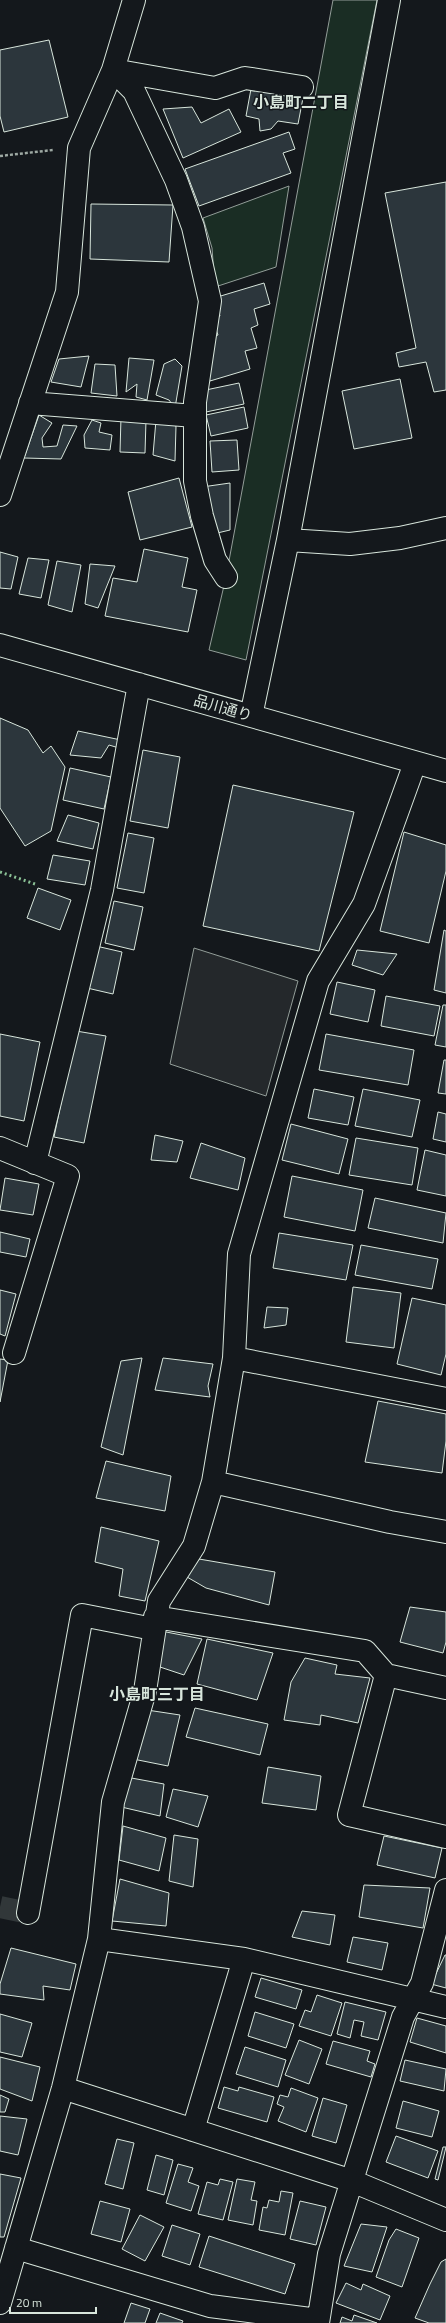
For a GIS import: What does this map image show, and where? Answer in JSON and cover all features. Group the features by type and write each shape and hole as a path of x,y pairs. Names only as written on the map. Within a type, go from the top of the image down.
{"street":[{"path":"0,495 67,292 79,148 113,70 134,0"},
{"path":"251,716 288,540 389,0"},
{"path":"113,70 215,88 245,78 302,87"},
{"path":"113,70 134,91 176,180 193,227 210,301 195,402 195,481 202,516 215,560 226,577"},
{"path":"30,403 195,416"},
{"path":"288,540 350,544 400,538 446,528"},
{"name":"品川通り","path":"0,645 446,771"},
{"path":"35,1162 102,890 139,684"},
{"path":"0,2303 63,2088 99,1939 113,1802 145,1691 154,1623 159,1601 194,1546 213,1482 234,1358 239,1254 318,981 364,904 415,763"},
{"path":"0,1148 68,1176 14,1354"},
{"path":"234,1358 446,1399"},
{"path":"213,1482 390,1522 446,1532"},
{"path":"28,1913 82,1614 365,1651 386,1675 446,1688"},
{"path":"386,1675 349,1815 446,1837"},
{"path":"16,2248 210,2306 318,2321 329,2254 403,2017 412,1998 422,1983 446,1890"},
{"path":"99,1939 244,1959 446,2007"},
{"path":"192,2130 244,1959"},
{"path":"63,2088 352,2181 446,2220"}],"path":[{"path":"0,156 79,148"}],"green space":[{"path":"333,0 377,0 246,660 209,650 226,577"},
{"path":"289,186 276,267 215,287 212,248 203,218"}],"shaded area":[{"path":"194,948 298,981 266,1096 170,1064"}],"building":[{"path":"49,40 68,117 4,132 0,116 0,50"},
{"path":"251,89 303,98 298,124 278,121 271,129 260,131 259,119 246,116"},
{"path":"192,107 201,123 229,109 241,132 183,158 163,109"},
{"path":"289,132 295,149 283,153 291,173 199,206 185,169"},
{"path":"446,182 446,390 434,392 426,362 399,367 396,353 416,348 385,193"},
{"path":"91,204 173,205 169,262 90,259"},
{"path":"264,283 270,304 254,309 258,325 251,328 257,348 245,351 250,369 210,381 203,360 206,339 218,335 212,318 220,316 214,298"},
{"path":"89,356 81,387 51,382 59,359"},
{"path":"129,358 154,360 147,400 136,397 137,384 126,392"},
{"path":"175,359 182,366 175,408 169,400 156,395 164,364"},
{"path":"95,364 115,365 117,396 91,393"},
{"path":"400,379 412,438 354,449 342,391"},
{"path":"239,383 244,404 206,412 201,391"},
{"path":"244,407 248,428 211,436 206,415"},
{"path":"39,415 52,423 42,438 43,447 57,446 63,425 77,426 61,459 24,458"},
{"path":"121,417 146,420 145,453 120,452"},
{"path":"92,420 101,423 99,432 112,435 110,450 85,448 84,435"},
{"path":"156,420 176,426 175,461 153,455"},
{"path":"237,440 239,470 212,472 210,441"},
{"path":"179,478 192,527 140,540 128,492"},
{"path":"230,483 230,530 213,534 202,487"},
{"path":"144,549 188,558 182,587 197,590 188,632 105,616 113,578 137,582"},
{"path":"0,552 18,557 11,589 0,588"},
{"path":"28,558 49,560 41,598 19,594"},
{"path":"57,561 81,565 72,612 48,605"},
{"path":"90,564 115,566 98,608 85,604"},
{"path":"0,718 28,730 43,753 51,746 65,767 51,831 25,846 0,808"},
{"path":"78,731 121,740 119,748 109,745 101,758 70,755"},
{"path":"143,750 180,757 168,828 130,821"},
{"path":"70,768 111,777 104,809 63,800"},
{"path":"233,785 354,812 319,951 203,926"},
{"path":"68,815 99,823 93,849 57,841"},
{"path":"404,832 446,845 446,871 429,943 380,931"},
{"path":"128,833 154,838 144,893 117,888"},
{"path":"53,855 90,861 85,885 47,879"},
{"path":"38,888 71,900 60,930 27,918"},
{"path":"114,901 143,907 134,950 105,943"},
{"path":"444,930 446,931 446,993 434,990"},
{"path":"96,946 122,952 113,994 87,988"},
{"path":"357,950 397,954 383,975 352,965"},
{"path":"337,982 375,990 368,1022 330,1014"},
{"path":"386,996 440,1006 434,1036 381,1026"},
{"path":"443,1005 446,1005 446,1047 435,1045"},
{"path":"76,1031 106,1036 84,1143 54,1137"},
{"path":"0,1034 40,1042 24,1121 0,1116"},
{"path":"326,1034 414,1050 408,1085 319,1070"},
{"path":"444,1060 446,1060 446,1094 438,1093"},
{"path":"314,1089 354,1097 348,1125 308,1118"},
{"path":"363,1089 420,1100 412,1137 355,1126"},
{"path":"438,1112 446,1114 446,1142 433,1139"},
{"path":"291,1124 348,1139 339,1174 282,1160"},
{"path":"155,1135 183,1141 177,1162 151,1160"},
{"path":"356,1138 418,1148 412,1185 349,1175"},
{"path":"201,1143 245,1158 238,1190 190,1178"},
{"path":"425,1150 446,1155 446,1196 417,1190"},
{"path":"292,1176 363,1190 355,1231 284,1217"},
{"path":"5,1178 39,1184 33,1215 0,1210"},
{"path":"375,1198 446,1213 443,1243 368,1228"},
{"path":"0,1232 30,1239 26,1257 0,1252"},
{"path":"279,1233 353,1245 346,1280 273,1268"},
{"path":"361,1245 438,1259 432,1289 355,1275"},
{"path":"353,1287 401,1293 394,1348 346,1342"},
{"path":"0,1290 16,1294 5,1336 0,1334"},
{"path":"412,1298 446,1305 446,1354 441,1375 397,1364"},
{"path":"267,1307 288,1308 286,1325 264,1328"},
{"path":"142,1358 123,1455 101,1447 121,1361"},
{"path":"163,1358 213,1364 208,1386 210,1397 155,1390"},
{"path":"0,1359 8,1360 0,1402"},
{"path":"378,1401 446,1414 446,1441 442,1473 365,1462"},
{"path":"106,1461 171,1476 165,1511 96,1498"},
{"path":"101,1527 159,1541 145,1601 119,1596 123,1569 95,1562"},
{"path":"199,1559 275,1572 269,1605 206,1588 187,1577"},
{"path":"410,1607 446,1612 446,1642 443,1653 400,1642"},
{"path":"156,1630 202,1639 184,1675 151,1664"},
{"path":"207,1639 273,1653 257,1700 197,1684"},
{"path":"305,1658 337,1665 335,1674 370,1678 358,1723 321,1715 320,1725 284,1720 291,1682"},
{"path":"195,1708 268,1724 260,1755 186,1737"},
{"path":"147,1710 180,1715 168,1766 133,1759"},
{"path":"268,1767 321,1776 316,1810 262,1803"},
{"path":"126,1777 164,1784 160,1816 117,1806"},
{"path":"173,1789 208,1796 198,1827 166,1817"},
{"path":"123,1826 166,1838 159,1871 119,1860"},
{"path":"174,1835 198,1839 193,1887 169,1881"},
{"path":"384,1836 442,1848 435,1878 377,1865"},
{"path":"120,1879 169,1893 166,1926 112,1921"},
{"path":"364,1885 430,1888 423,1928 359,1917"},
{"path":"302,1911 335,1915 330,1945 292,1937"},
{"path":"353,1937 388,1943 382,1970 347,1962"},
{"path":"11,1948 76,1964 70,1990 43,1986 44,2000 0,1994 0,1984"},
{"path":"446,1955 446,1988 431,1984"},
{"path":"261,1978 302,1990 296,2009 255,1997"},
{"path":"317,1995 342,2003 331,2036 299,2026 305,2010 311,2012"},
{"path":"345,2002 386,2012 378,2040 361,2036 364,2022 354,2020 350,2038 337,2034"},
{"path":"255,2012 294,2024 286,2048 248,2036"},
{"path":"0,2014 32,2023 22,2057 0,2052"},
{"path":"417,2018 446,2026 446,2053 410,2042"},
{"path":"299,2040 322,2049 309,2084 285,2075"},
{"path":"333,2041 370,2051 367,2061 375,2064 371,2077 326,2064"},
{"path":"245,2047 286,2060 278,2087 236,2074"},
{"path":"0,2057 40,2067 32,2101 0,2089"},
{"path":"405,2060 446,2069 444,2091 400,2081"},
{"path":"224,2087 238,2091 239,2087 274,2097 267,2122 218,2108"},
{"path":"291,2088 318,2098 306,2132 278,2121 284,2107 277,2104 280,2095 288,2097"},
{"path":"0,2095 9,2099 5,2112 0,2112"},
{"path":"323,2098 347,2105 336,2143 312,2136"},
{"path":"403,2101 439,2111 432,2137 396,2128"},
{"path":"0,2116 27,2119 18,2155 0,2151"},
{"path":"396,2136 438,2151 428,2178 386,2162"},
{"path":"117,2139 134,2143 123,2189 105,2184"},
{"path":"443,2147 446,2147 438,2180 435,2179"},
{"path":"156,2155 173,2160 164,2195 147,2190"},
{"path":"178,2164 193,2168 188,2182 199,2186 191,2211 166,2203"},
{"path":"0,2174 21,2178 4,2237 0,2237"},
{"path":"220,2179 233,2182 223,2220 198,2214 207,2182 218,2185"},
{"path":"237,2179 255,2182 251,2200 257,2201 253,2225 228,2220"},
{"path":"281,2191 293,2193 285,2235 259,2230 263,2207 267,2208 269,2200 279,2202"},
{"path":"100,2201 130,2209 121,2242 91,2234"},
{"path":"300,2201 326,2207 316,2245 290,2239"},
{"path":"140,2215 164,2227 145,2261 122,2249"},
{"path":"361,2224 387,2227 372,2272 344,2266"},
{"path":"172,2225 200,2234 190,2265 162,2256"},
{"path":"396,2229 419,2238 402,2287 376,2277 389,2240"},
{"path":"209,2236 295,2264 285,2294 199,2267"},
{"path":"446,2259 446,2323 429,2323 415,2318 441,2262"},
{"path":"346,2283 361,2290 363,2284 390,2296 380,2320 336,2303"},
{"path":"131,2303 150,2309 145,2323 124,2323"},
{"path":"160,2313 183,2321 182,2323 156,2323"},
{"path":"354,2315 377,2323 340,2323 342,2317 352,2321"}],"tunnel":[{"path":"0,1907 28,1913"}],"hedge":[{"path":"0,872 35,884"}],"district":[{"name":"小島町二丁目","path":"301,102"},
{"name":"小島町三丁目","path":"157,1694"}]}
